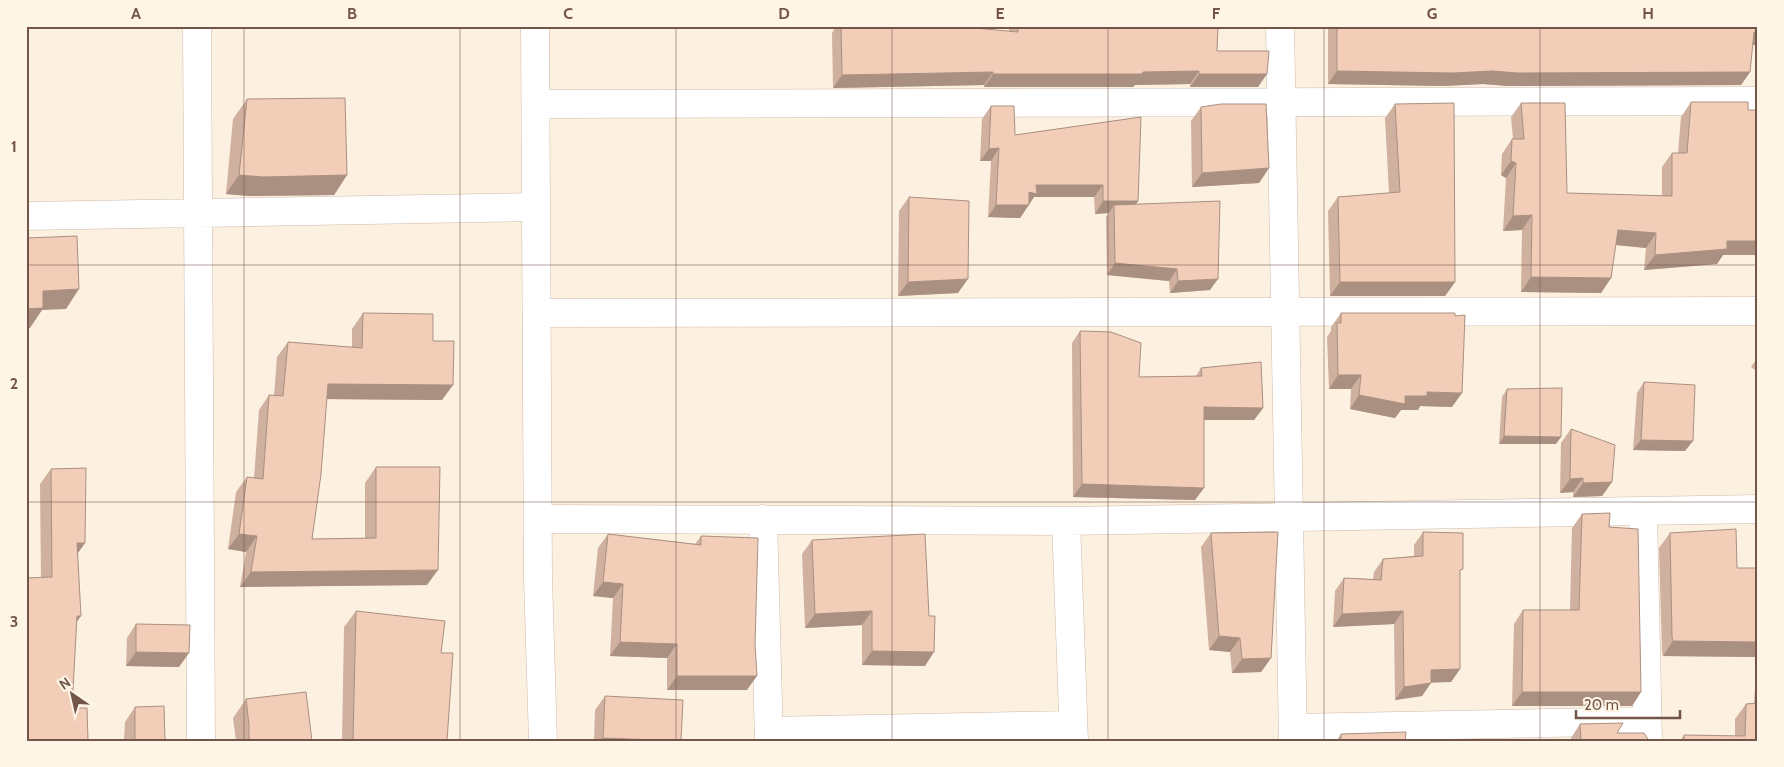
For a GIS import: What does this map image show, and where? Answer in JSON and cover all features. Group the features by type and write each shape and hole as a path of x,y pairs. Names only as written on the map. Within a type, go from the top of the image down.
{"street":[{"path":"197,26 201,741"},
{"path":"536,26 538,519 543,741"},
{"path":"1280,26 1293,734 1648,731 1643,512"},
{"path":"536,104 1758,101"},
{"path":"26,216 536,207"},
{"path":"536,313 1758,310"},
{"path":"538,519 1066,521 1289,519 1758,509"},
{"path":"763,519 769,736 1074,733 1066,521"}],"building":[{"path":"841,26 964,26 1018,32 1018,26 1218,26 1217,51 1269,51 1267,74 1199,74 1199,71 1143,72 1142,74 993,74 993,72 842,75"},
{"path":"1337,26 1758,26 1758,32 1754,32 1750,72 1517,73 1492,71 1453,73 1337,71"},
{"path":"345,98 347,175 263,177 239,175 247,99"},
{"path":"1691,102 1748,102 1748,110 1758,110 1758,241 1727,241 1727,249 1655,255 1656,233 1618,230 1611,278 1531,277 1532,215 1513,216 1516,163 1511,161 1512,139 1524,139 1521,103 1565,103 1567,193 1672,196 1672,153 1687,153"},
{"path":"1454,103 1455,282 1340,282 1338,197 1400,192 1395,104"},
{"path":"1221,104 1266,104 1269,168 1202,173 1201,107"},
{"path":"991,106 1014,106 1015,135 1141,117 1138,201 1103,201 1103,185 1036,185 1037,194 1029,192 1029,205 996,205 999,148 989,149"},
{"path":"909,197 969,201 968,279 908,282"},
{"path":"1220,201 1218,279 1178,281 1177,269 1115,263 1114,205"},
{"path":"77,236 79,289 43,291 43,308 26,309 26,238"},
{"path":"363,313 433,314 433,341 454,341 453,385 328,384 321,474 312,539 376,538 376,467 440,467 438,570 251,572 257,536 239,534 247,477 263,479 269,395 283,396 288,342 362,348"},
{"path":"1341,313 1455,313 1455,316 1465,315 1462,393 1427,392 1427,396 1405,396 1405,404 1359,395 1361,375 1338,375 1337,323 1341,323"},
{"path":"1080,331 1111,332 1141,343 1139,377 1202,376 1201,368 1261,362 1263,408 1204,407 1204,488 1082,484"},
{"path":"1644,382 1695,385 1693,441 1641,440"},
{"path":"1562,388 1561,437 1504,436 1507,389"},
{"path":"1571,429 1615,445 1612,482 1583,483 1583,478 1570,479"},
{"path":"86,468 85,543 77,543 81,616 77,616 72,708 87,708 88,741 26,741 26,578 52,577 51,469"},
{"path":"1610,513 1609,527 1638,529 1641,692 1522,692 1523,610 1579,610 1582,514"},
{"path":"1736,529 1737,568 1758,568 1758,642 1673,641 1670,533"},
{"path":"1278,532 1271,658 1242,659 1240,638 1219,636 1211,533"},
{"path":"1423,532 1463,533 1463,569 1460,570 1460,669 1431,670 1431,683 1404,687 1403,611 1342,614 1344,578 1381,580 1383,559 1423,556"},
{"path":"608,534 701,545 701,536 758,538 755,644 757,676 677,676 677,644 620,642 623,584 603,582"},
{"path":"925,534 929,616 935,616 934,652 872,651 872,611 815,614 812,540"},
{"path":"356,611 445,621 441,653 453,653 447,741 353,741"},
{"path":"136,624 190,625 189,653 136,652"},
{"path":"306,692 312,741 249,741 246,699"},
{"path":"605,696 683,700 681,741 603,738"},
{"path":"1758,703 1758,741 1684,741 1684,735 1745,736 1746,704"},
{"path":"164,706 165,741 135,741 135,707"},
{"path":"1623,723 1617,733 1644,733 1648,741 1581,741 1580,724"},
{"path":"1406,732 1405,741 1341,741 1341,734"}]}
